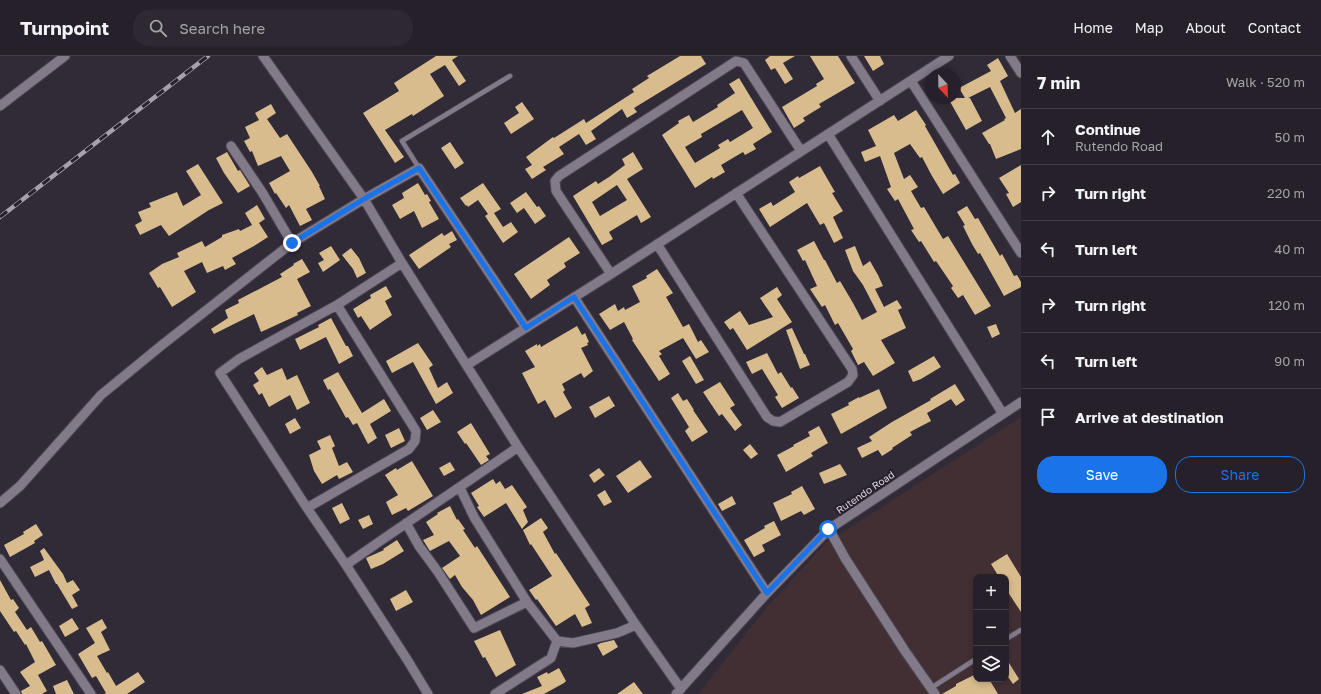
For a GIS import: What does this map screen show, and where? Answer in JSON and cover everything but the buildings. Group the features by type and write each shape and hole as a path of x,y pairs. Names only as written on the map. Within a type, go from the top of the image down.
{"street":[{"path":"0,106 65,56"},
{"path":"263,56 364,199 402,263 467,364 518,448 636,625 678,691"},
{"path":"851,56 880,101"},
{"path":"467,364 526,328 950,56"},
{"path":"1010,56 1021,73"},
{"path":"610,274 556,191 555,181 559,176 736,61 744,63 801,151"},
{"path":"911,81 1021,254"},
{"path":"828,134 1003,414"},
{"path":"231,146 262,192 292,243"},
{"path":"0,503 20,486 101,395 162,345 292,243 364,199 419,168 526,328"},
{"path":"657,244 767,418 780,422 848,382 853,375 852,369 736,193"},
{"path":"402,263 337,305 239,359 220,373 428,694"},
{"path":"574,297 767,593"},
{"path":"307,508 408,449 415,441 416,431 337,305"},
{"name":"Rutendo Road","path":"678,691 767,593 828,529 1021,402"},
{"path":"346,566 406,523 518,448"},
{"path":"460,488 474,517 527,602 557,641 573,643 617,633 636,625"},
{"path":"406,523 419,546 438,572 474,628 527,602"},
{"path":"828,529 905,651 933,691"},
{"path":"0,560 91,694"},
{"path":"495,694 551,658 557,641"},
{"path":"0,670 16,694"}],"lane":[{"path":"419,168 402,141 510,76"},
{"path":"1009,637 1021,630"},
{"path":"933,691 973,661"}],"shaded area":[{"path":"1021,417 1021,694 698,694 768,606 826,543"}],"railway":[{"path":"0,217 208,56"}],"route":[{"path":"292,243 364,199 419,168 526,328 574,297 767,593 828,529"}]}
